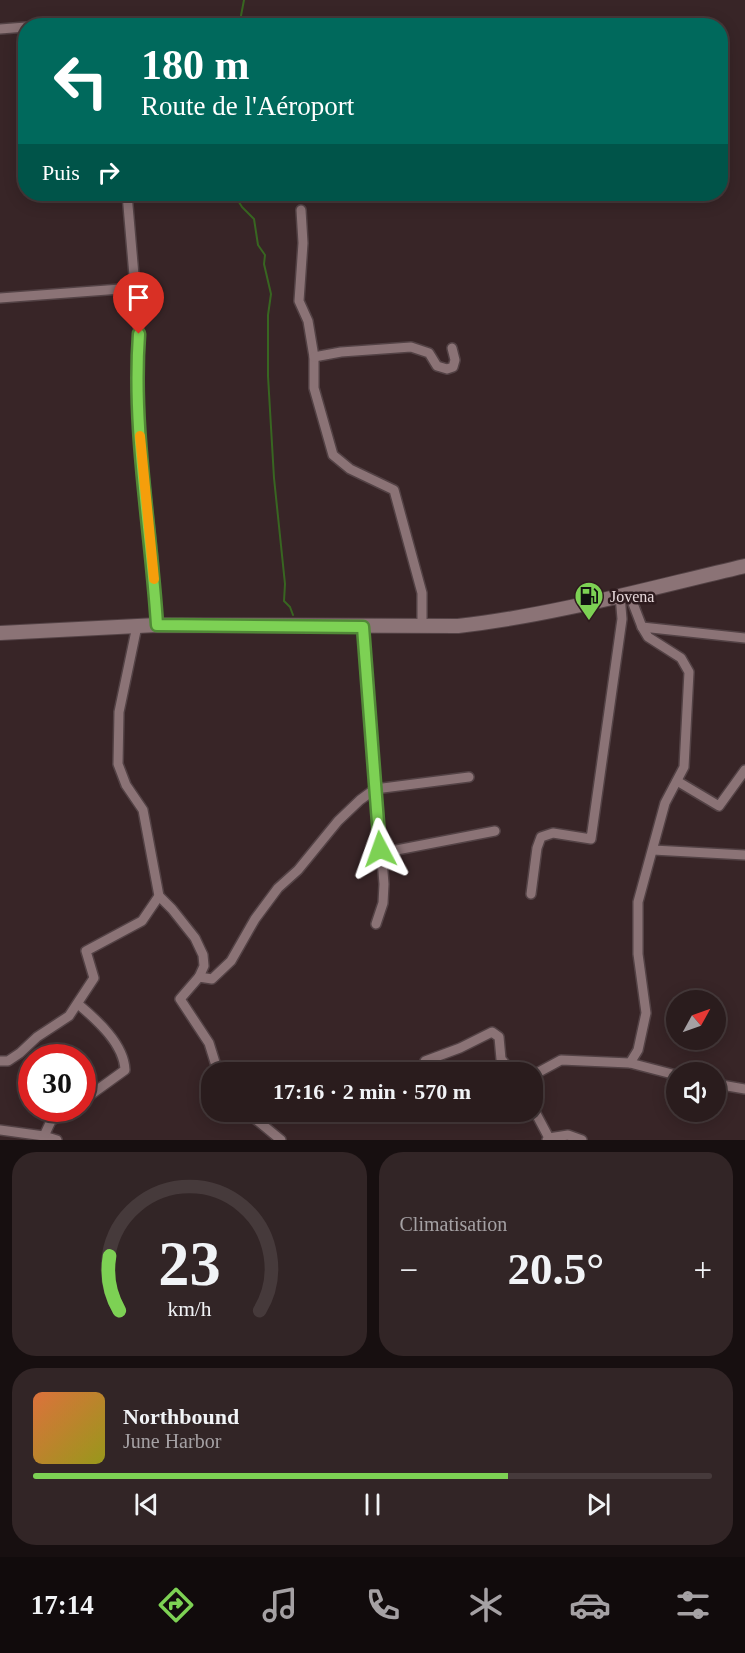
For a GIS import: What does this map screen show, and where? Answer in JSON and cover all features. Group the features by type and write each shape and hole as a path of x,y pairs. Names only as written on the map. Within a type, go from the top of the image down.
{"main road":[{"path":"0,633 157,625 458,626 498,621 745,566"}],"street":[{"path":"0,29 18,28"},
{"path":"128,201 139,334 138,422 153,561 157,625"},
{"path":"301,210 303,243 299,301 308,321 314,357 314,388 333,455 350,469 394,490 422,593 422,626"},
{"path":"0,298 134,288"},
{"path":"314,357 341,352 411,347 429,354 437,366 447,369 453,367 455,360 452,348"},
{"path":"624,594 648,637 681,658 689,672 684,767 665,803 638,902 638,954 646,1013 638,1050 630,1063"},
{"path":"531,894 537,848 541,837 553,833 591,839 624,594"},
{"path":"137,626 119,712 118,764 126,785 142,810 159,896 195,938 203,955 204,966 199,977 180,999 209,1043 215,1062"},
{"path":"363,627 384,884 383,903 376,924"},
{"path":"642,627 745,638"},
{"path":"677,781 719,806 745,770"},
{"path":"199,977 213,979 231,961 255,919 278,888 298,870 338,821 375,789 469,777"},
{"path":"381,853 495,831"},
{"path":"653,850 745,855"},
{"path":"0,1061 8,1060 20,1053 38,1036 69,1016 94,978 86,951 142,921 159,896"},
{"path":"78,1004 95,1018 112,1038 125,1061 125,1070 96,1091"},
{"path":"425,1061 460,1048 492,1032 499,1037 501,1059 504,1062"},
{"path":"543,1069 561,1060 630,1063 666,1072"},
{"path":"726,1085 745,1089"},
{"path":"44,1136 51,1122"},
{"path":"259,1122 281,1140"},
{"path":"540,1122 548,1139 568,1135 582,1140"},
{"path":"0,1130 57,1140"}],"waterway":[{"path":"241,18 244,0"},
{"path":"238,201 254,219 258,245 265,255 264,264 271,294 268,315 268,376 274,478 285,584 284,601 290,607 293,615"}],"slow traffic":[{"path":"140,436 154,579"}],"place":[{"name":"Jovena","path":"589,622"}],"route":[{"path":"139,334 138,422 153,561 157,625 363,627 380,849"}]}
